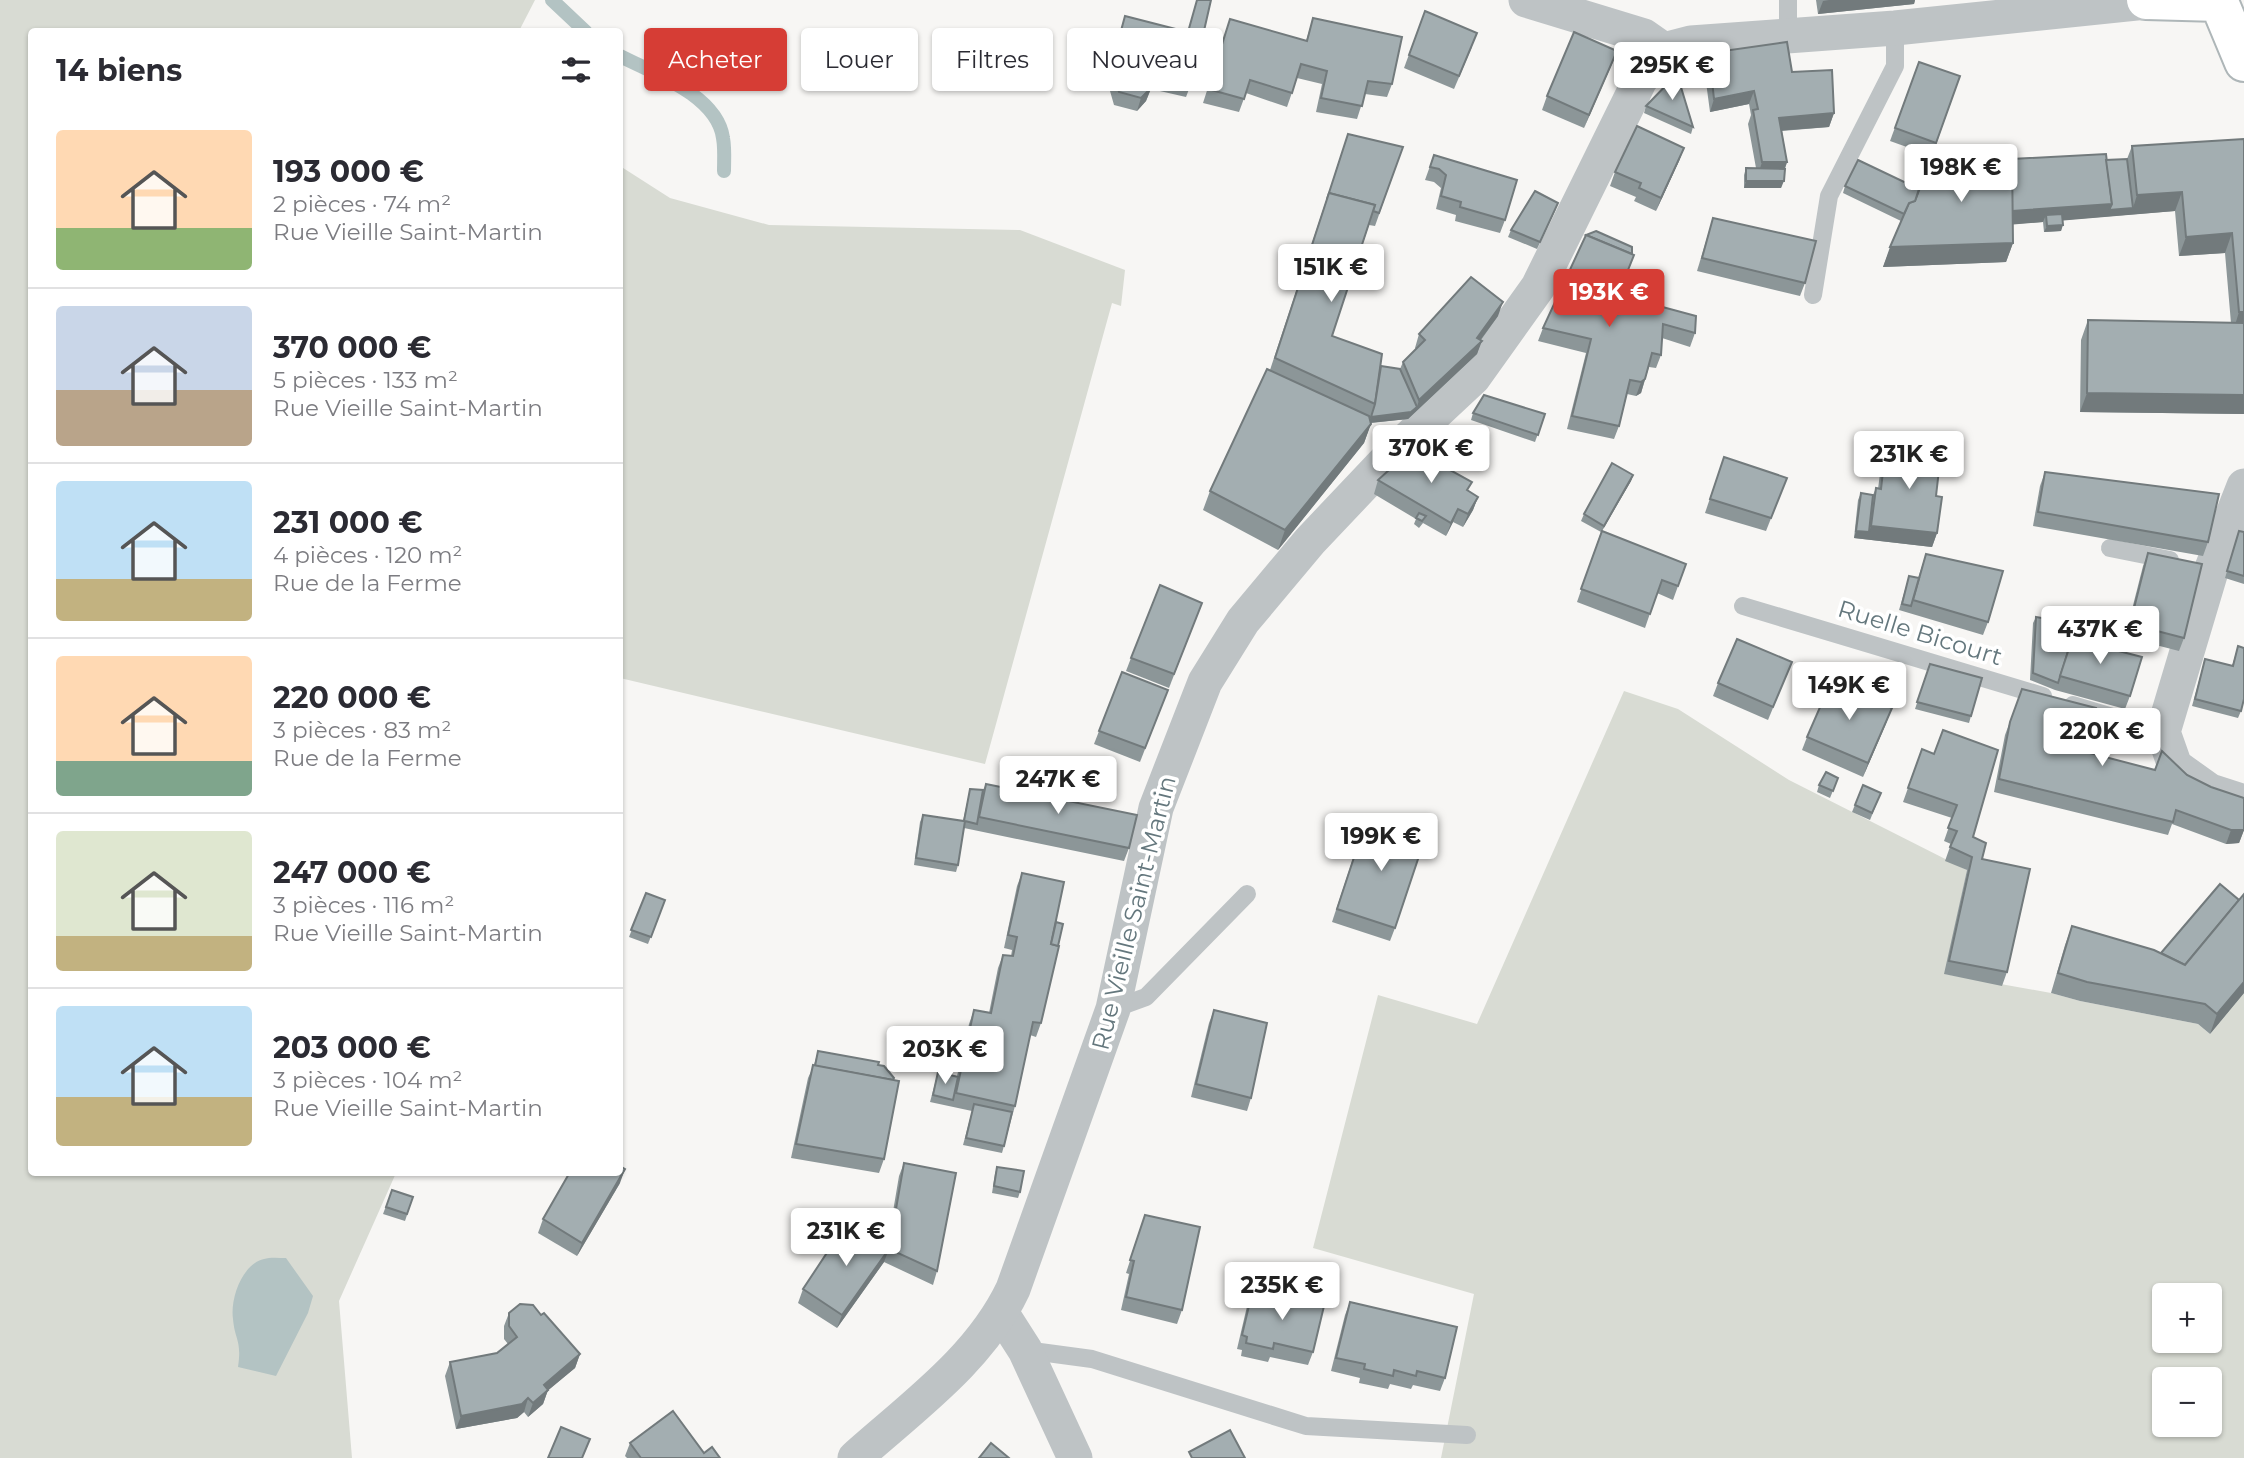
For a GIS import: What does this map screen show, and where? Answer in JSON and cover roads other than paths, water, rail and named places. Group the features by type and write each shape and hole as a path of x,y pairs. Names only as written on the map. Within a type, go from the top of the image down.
{"street":[{"path":"1526,0 1644,36 1664,50 1691,43 1895,28 2146,1 2222,1 2244,62"},
{"name":"Rue Vieille Saint-Martin","path":"855,1458 974,1351 1002,1314 1075,1122 1113,1009 1156,808 1205,682 1243,621 1310,541 1399,447 1473,378 1538,287 1640,80 1664,50"},
{"path":"2244,486 2199,566 2163,732 2175,766 2210,791 2244,802"},
{"path":"1002,1314 1025,1350 1074,1458"}],"lane":[{"path":"1788,0 1788,34"},
{"path":"1812,295 1829,196 1895,66 1895,28"},
{"path":"2110,548 2199,566"},
{"name":"Ruelle Bicourt","path":"1743,606 2163,732"},
{"path":"1113,1009 1146,997 1247,894"},
{"path":"1025,1350 1092,1359 1306,1426 1467,1434"}],"waterway":[{"path":"552,0 582,28"},
{"path":"623,57 682,87 709,109 723,138 724,171"}]}
